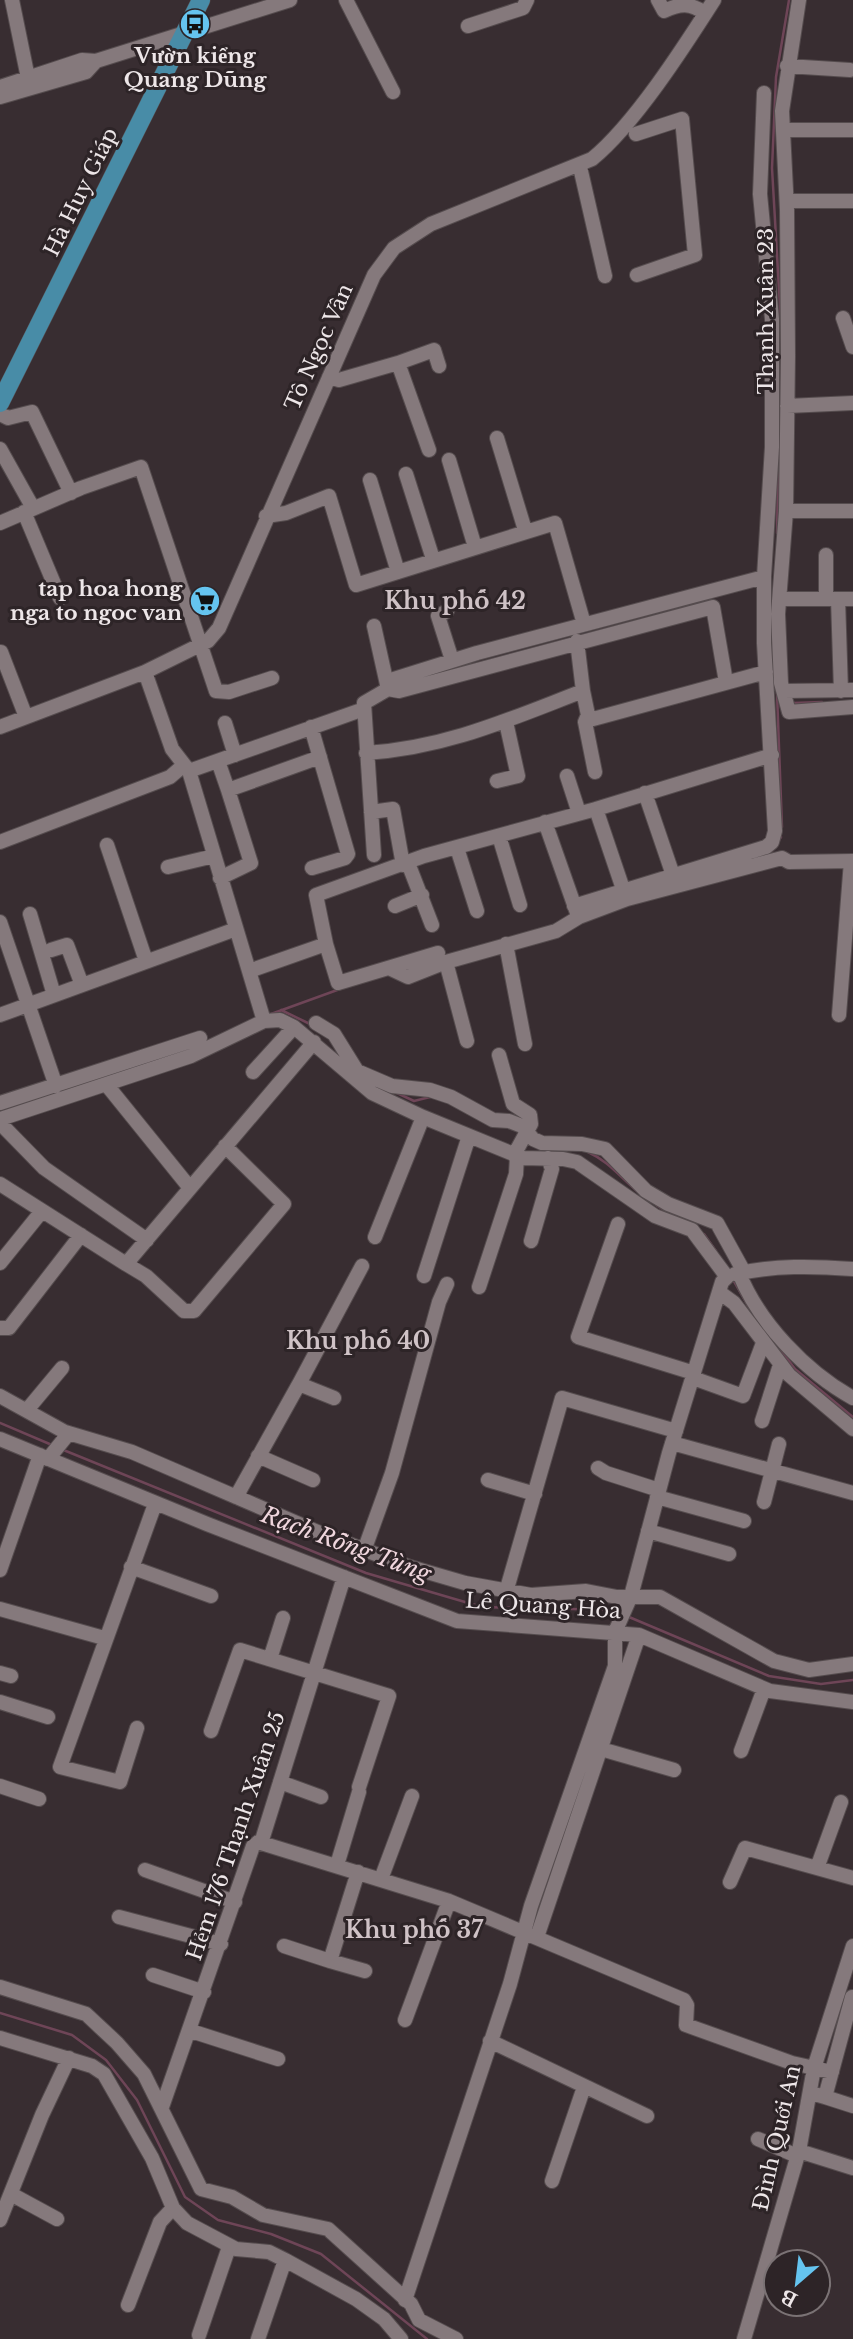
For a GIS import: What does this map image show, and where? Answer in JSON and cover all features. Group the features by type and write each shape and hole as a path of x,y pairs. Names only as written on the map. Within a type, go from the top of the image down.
{"main road":[{"name":"Hà Huy Giáp","path":"0,403 201,0"}],"street":[{"path":"0,2 11,0 28,78"},
{"path":"0,87 82,60 96,61 290,0"},
{"path":"346,0 393,92"},
{"path":"468,26 523,8 527,0"},
{"path":"658,0 664,11 691,4 705,13"},
{"name":"Tô Ngọc Vân","path":"0,727 145,672 201,645 219,628 373,275 394,248 431,224 580,167 608,146 714,0"},
{"name":"Thạnh Xuân 23","path":"799,0 782,111 787,201 788,406 786,511 780,599 781,683 789,712 853,708"},
{"path":"0,97 86,72 96,61"},
{"path":"787,66 850,70"},
{"path":"576,911 675,881 772,842 775,831 766,672 764,577 772,447 772,319 760,194 764,93"},
{"path":"636,134 682,119 695,255 637,275"},
{"path":"783,130 853,130"},
{"path":"580,167 605,276"},
{"path":"787,201 853,201"},
{"path":"843,318 853,347"},
{"path":"329,377 339,380 434,350 439,366"},
{"path":"398,363 429,450"},
{"path":"788,406 853,403"},
{"path":"0,414 8,418 32,412 71,493"},
{"path":"497,438 525,530"},
{"path":"0,449 29,510 60,598"},
{"path":"449,460 475,547"},
{"path":"0,523 141,467 216,691 229,692 272,678"},
{"path":"405,474 433,558"},
{"path":"370,480 398,572"},
{"path":"266,516 286,513 328,496 356,585 433,558 555,523 584,624"},
{"path":"786,511 853,511"},
{"path":"784,691 847,690 839,599 826,555"},
{"path":"374,855 364,703 388,689 394,679 452,660 764,577"},
{"path":"780,599 839,599"},
{"path":"388,689 399,691 577,641 713,607 726,682"},
{"path":"447,611 439,616 452,660"},
{"path":"374,626 388,689"},
{"path":"577,641 588,715 585,722 595,772"},
{"path":"1,652 26,717"},
{"path":"145,672 173,749 186,768 263,1017"},
{"path":"588,715 593,719 766,672"},
{"path":"366,753 424,747 506,722 583,691"},
{"path":"0,842 170,777 186,768 218,761 230,740 312,727 364,709"},
{"path":"497,781 518,776 506,722"},
{"path":"312,727 348,854 345,858 312,868"},
{"path":"772,755 596,810 457,848 316,895 326,944 338,983 396,972 408,977 442,958 556,931 576,911 623,889 782,858 789,862 852,861 839,1015"},
{"path":"228,790 320,757"},
{"path":"218,761 251,863 220,878"},
{"path":"568,776 579,813"},
{"path":"645,793 675,881"},
{"path":"371,812 393,809 405,864 422,895 432,926"},
{"path":"596,810 623,889"},
{"path":"545,822 576,911"},
{"path":"499,836 520,905"},
{"path":"107,845 146,961"},
{"path":"457,848 477,911"},
{"path":"168,867 214,856"},
{"path":"395,905 422,895"},
{"path":"30,914 54,995"},
{"path":"0,922 56,1086"},
{"path":"1,1010 29,1005 236,929"},
{"path":"248,971 326,944"},
{"path":"506,944 525,1044"},
{"path":"51,950 67,945 82,985"},
{"path":"442,958 467,1041"},
{"path":"0,1103 56,1086 100,1080 191,1056 263,1017 280,1020 314,1042 372,1093 423,1117 516,1153 577,1162 655,1216 692,1230 736,1274"},
{"path":"316,1023 334,1034 357,1071 392,1086 452,1097 493,1120 509,1121 542,1143 593,1146 612,1153 646,1191 668,1204 717,1223 736,1274 753,1304 789,1346 828,1382 853,1398"},
{"path":"253,1072 294,1027"},
{"path":"147,1240 44,1168 0,1121 200,1038"},
{"path":"126,1264 314,1042"},
{"path":"479,1287 516,1174 516,1153 526,1133 530,1115 513,1104 499,1055"},
{"path":"100,1080 190,1188"},
{"path":"374,1237 423,1117"},
{"path":"424,1276 469,1136"},
{"path":"0,1184 146,1276 184,1311 194,1311 284,1204 225,1146"},
{"path":"531,1241 552,1169 548,1158"},
{"path":"0,1263 43,1211"},
{"path":"618,1224 578,1337 743,1396 763,1343"},
{"path":"0,1328 9,1328 81,1236"},
{"path":"236,1497 362,1266"},
{"path":"531,1934 615,1666 619,1630 719,1292 736,1274 763,1268 816,1266 853,1269"},
{"path":"365,1548 392,1473 439,1302 447,1284"},
{"path":"719,1292 734,1303 780,1365 853,1429"},
{"path":"762,1421 780,1365"},
{"path":"27,1410 62,1368"},
{"path":"299,1384 334,1398"},
{"path":"0,1396 67,1436 132,1452 410,1567 506,1592 531,1595 586,1591 617,1597 660,1597 677,1604 774,1661 809,1670 853,1664"},
{"path":"506,1592 562,1398 772,1473 853,1493"},
{"path":"0,1570 47,1456 67,1436"},
{"name":"Lê Quang Hòa","path":"0,1439 47,1456 155,1504 440,1616 457,1621 619,1630 639,1635 764,1689 853,1702"},
{"path":"764,1502 779,1444"},
{"path":"258,1456 313,1480"},
{"path":"598,1468 658,1493 744,1521"},
{"path":"488,1480 535,1494"},
{"path":"137,1728 120,1782 60,1767 104,1638 155,1504"},
{"path":"648,1531 729,1554"},
{"path":"131,1567 211,1596"},
{"name":"Hẻm 176 Thạnh Xuân 25","path":"162,2107 191,2031 253,1846 258,1842 280,1782 344,1577"},
{"path":"0,1609 104,1638"},
{"path":"270,1659 283,1618"},
{"path":"405,2300 490,2041 601,1749 639,1635"},
{"path":"211,1731 240,1650 389,1696 337,1865"},
{"path":"741,1751 764,1689"},
{"path":"0,1702 48,1717"},
{"path":"601,1749 674,1770"},
{"path":"280,1782 321,1797"},
{"path":"0,1786 39,1799"},
{"path":"381,1880 412,1796"},
{"path":"817,1868 841,1802"},
{"path":"258,1842 449,1901 684,2000 687,2005 685,2025 832,2072"},
{"path":"730,1882 745,1848 853,1878"},
{"path":"145,1870 235,1902"},
{"path":"330,1961 358,1872"},
{"path":"405,2021 449,1901"},
{"path":"118,1917 221,1944"},
{"path":"284,1946 365,1971"},
{"name":"Đình Quới An","path":"744,2339 798,2153 818,2095 814,2068 848,1995 853,1946"},
{"path":"153,1975 204,1992"},
{"path":"0,1987 69,2007 95,2021 144,2074 201,2189 232,2197 263,2215 328,2229 405,2300 414,2316 456,2339"},
{"path":"848,1995 832,2072 818,2095 853,2106"},
{"path":"191,2031 278,2059"},
{"path":"0,2038 69,2058 92,2066 104,2074 152,2158 173,2208 187,2223 229,2247 269,2252 285,2260 356,2299 384,2319 403,2338 414,2316"},
{"path":"490,2041 647,2116"},
{"path":"0,2220 69,2058"},
{"path":"552,2181 584,2087"},
{"path":"758,2139 853,2168"},
{"path":"10,2194 57,2220"},
{"path":"128,2305 160,2222 173,2208"},
{"path":"199,2335 229,2247"},
{"path":"258,2339 285,2260"}],"waterway":[{"path":"777,533 781,324 772,168 776,77 789,0"},
{"path":"777,693 782,827"},
{"path":"793,703 822,702"},
{"path":"772,851 781,837"},
{"path":"271,1014 340,989"},
{"path":"281,1010 310,1024"},
{"path":"397,1093 414,1101 430,1097"},
{"path":"588,1152 608,1165 637,1191"},
{"path":"656,1205 674,1216"},
{"path":"704,1234 716,1251"},
{"path":"732,1278 748,1306"},
{"path":"777,1345 795,1369 853,1417"},
{"name":"Rạch Rỗng Tùng","path":"0,1423 52,1445"},
{"name":"Rạch Rỗng Tùng","path":"61,1449 366,1573 482,1607 613,1610 620,1613"},
{"name":"Rạch Rỗng Tùng","path":"629,1617 769,1676 821,1684 853,1680"},
{"path":"0,2013 72,2035 106,2060 137,2100 185,2197 218,2220 271,2234 321,2254 427,2339"}],"place":[{"name":"Vườn kiểng Quang Dũng","path":"195,24"},
{"name":"tap hoa hong nga to ngoc van","path":"205,601"}],"district":[{"name":"Khu phố 42","path":"455,601"},
{"name":"Khu phố 40","path":"358,1341"},
{"name":"Khu phố 37","path":"414,1930"}]}
